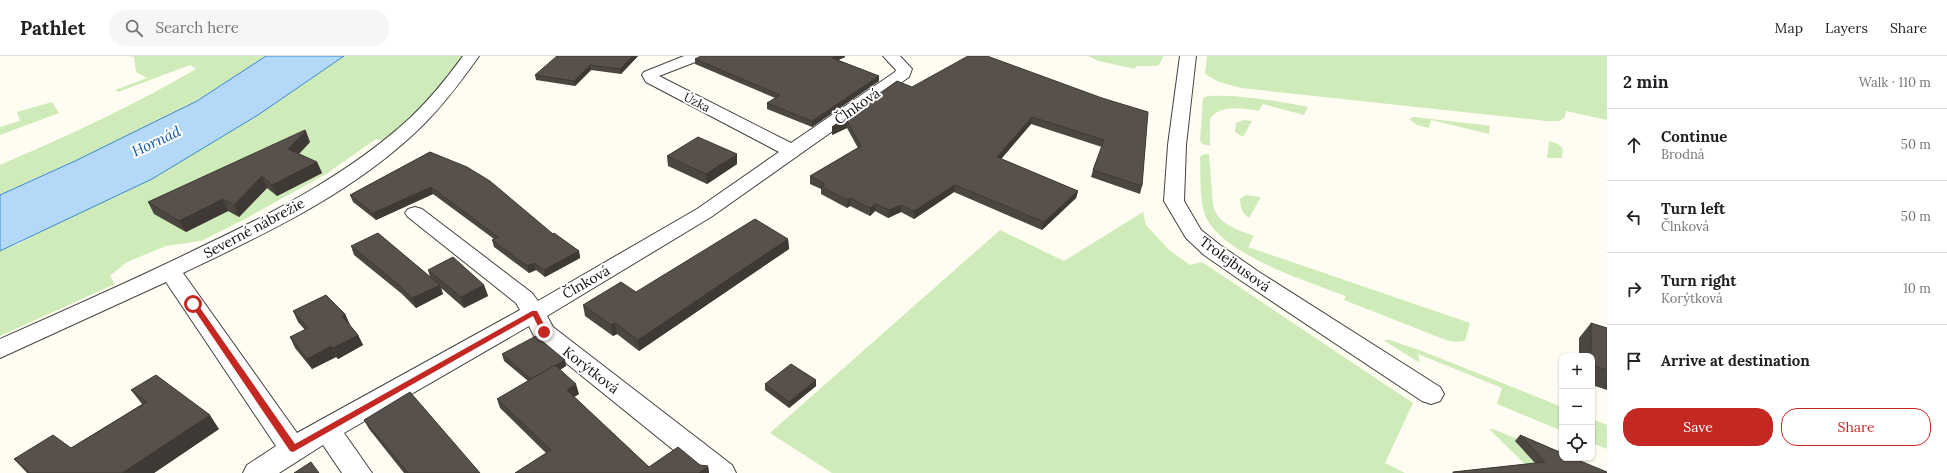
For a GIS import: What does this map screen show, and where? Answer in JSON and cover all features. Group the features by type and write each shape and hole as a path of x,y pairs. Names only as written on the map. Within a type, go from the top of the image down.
{"street":[{"name":"Severné nábrežie","path":"0,349 170,271 288,212 349,175 393,142 430,110 458,76 471,56"},
{"name":"Úzka","path":"698,56 650,75 652,79 792,151"},
{"name":"Trolejbusová","path":"1188,56 1177,145 1174,201 1194,234 1212,250 1251,277 1431,394"},
{"name":"Člnková","path":"258,473 293,449 534,312 704,212 792,151 897,65"},
{"name":"Korýtková","path":"415,213 524,298 534,312 544,332 722,473"},
{"path":"170,271 293,449"},
{"path":"326,430 358,473"}],"green space":[{"path":"130,56 266,56 197,101 75,161 0,195 0,165 100,120 148,96 196,69 190,65 118,92 115,90 147,78 136,72 134,57"},
{"path":"344,56 462,56 435,104 393,142 376,139 326,174 247,218 201,241 166,246 127,262 110,276 115,284 0,336 0,251 20,243 258,115"},
{"path":"1088,56 1163,56 1160,64 1157,66 1136,66 1135,69 1099,61"},
{"path":"1207,56 1607,56 1607,120 1566,111 1565,117 1559,121 1546,121 1241,88 1219,82 1205,74"},
{"path":"1208,96 1245,97 1308,107 1304,115 1263,104 1259,111 1233,108 1219,111 1210,119 1210,146 1203,144 1200,141 1203,98"},
{"path":"52,102 59,113 0,135 0,127 20,121 17,112"},
{"path":"1414,117 1490,126 1489,134 1431,120 1429,128 1417,125 1409,119"},
{"path":"1244,120 1252,121 1243,137 1235,132 1236,123"},
{"path":"1549,141 1558,144 1563,149 1562,158 1547,158"},
{"path":"1204,154 1209,154 1213,205 1215,212 1224,222 1254,236 1248,247 1470,323 1465,341 1455,342 1446,340 1344,300 1346,296 1289,275 1267,265 1228,242 1214,229 1205,215 1203,208 1200,157"},
{"path":"1246,195 1261,197 1249,218 1243,212 1240,202 1240,199"},
{"path":"1143,212 1146,225 1169,250 1190,265 1202,262 1413,403 1385,463 1405,473 832,473 770,433 1000,230 1064,261"},
{"path":"1383,340 1390,340 1422,351 1559,406 1559,430 1497,404 1502,388 1418,354 1420,363"},
{"path":"1595,420 1607,425 1607,449 1595,444"},
{"path":"1489,429 1493,429 1559,457 1559,461 1569,461 1598,473 1534,473"}],"water":[{"name":"Hornád","path":"266,56 344,56 258,115 152,179 0,251 0,195 75,161 197,101"}],"building":[{"path":"557,56 633,56 620,69 590,65 574,81 535,75"},
{"path":"701,56 836,56 832,58 879,76 812,121 767,103 780,95 695,59"},
{"path":"968,56 987,56 1102,98 1148,112 1142,186 1093,170 1104,140 1032,117 997,157 1078,191 1044,222 955,185 914,211 901,205 889,210 876,204 870,208 850,198 848,200 821,187 825,184 810,176 861,146 847,121 832,127 897,81 912,87"},
{"path":"305,130 306,131 288,149 317,162 272,185 262,176 234,205 223,199 179,221 148,202"},
{"path":"698,137 737,154 706,174 667,156"},
{"path":"430,152 467,167 490,181 553,234 554,233 579,251 544,270 534,263 527,266 492,240 498,237 431,187 373,213 350,195"},
{"path":"755,219 788,239 638,340 615,323 611,325 583,305 621,282 636,292"},
{"path":"378,233 440,285 412,298 399,285 351,246"},
{"path":"453,257 484,285 461,297 428,270"},
{"path":"326,295 345,314 342,316 358,335 333,348 331,346 307,359 290,337 308,328 293,311"},
{"path":"1591,323 1607,328 1607,370 1595,366 1595,353 1591,353"},
{"path":"536,336 565,360 531,379 502,354"},
{"path":"791,364 816,380 789,402 765,384"},
{"path":"555,365 576,384 567,390 649,467 678,447 700,465 708,466 699,473 515,473 551,450 497,399"},
{"path":"156,375 210,415 122,473 30,473 14,459 53,435 71,448 147,402 131,390"},
{"path":"410,392 480,473 408,473 364,420"},
{"path":"1520,435 1559,452 1559,461 1580,461 1607,473 1453,472 1545,462"},
{"path":"311,462 319,473 294,473"}],"route":[{"path":"193,304 293,449 534,312 544,332"}]}
